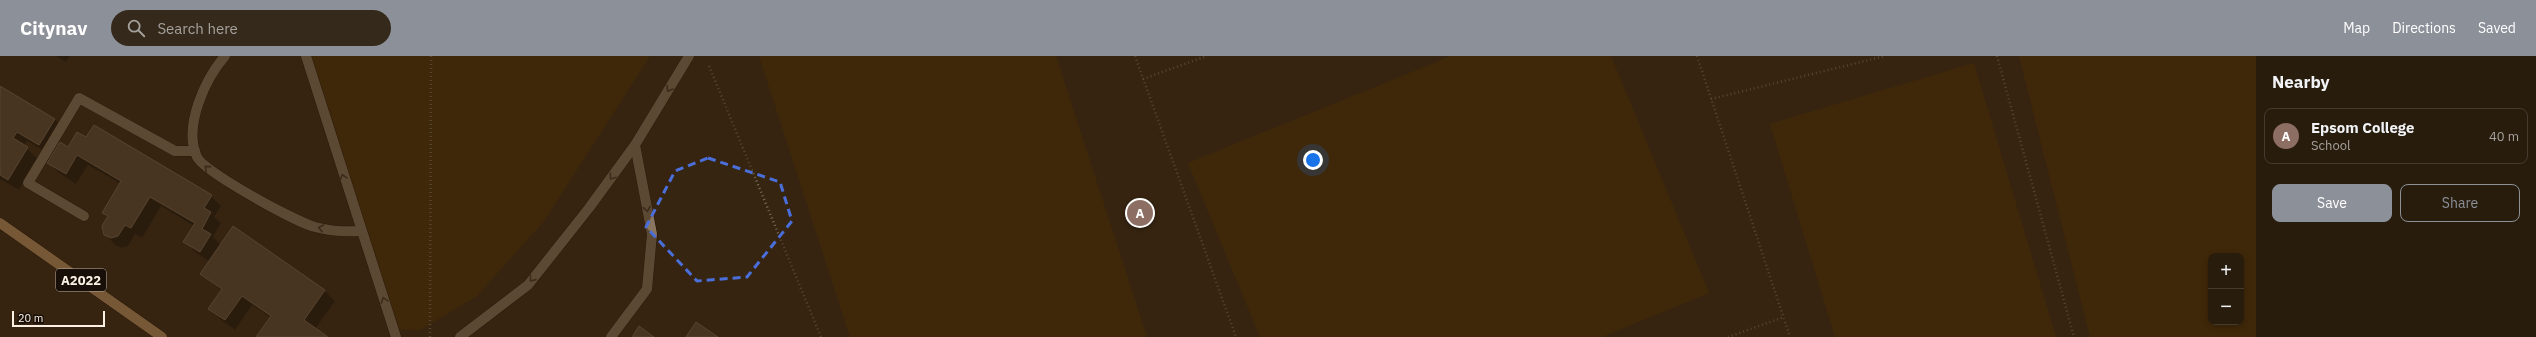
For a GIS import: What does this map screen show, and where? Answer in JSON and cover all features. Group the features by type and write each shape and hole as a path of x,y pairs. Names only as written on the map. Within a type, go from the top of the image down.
{"main road":[{"name":"A2022","path":"0,223 162,337"}],"lane":[{"path":"225,56 213,70 202,94 192,130 195,151 198,159 210,171 296,220 334,231 360,231"},
{"path":"306,56 360,231 396,337"},
{"path":"460,337 528,285 590,208 635,145 689,56"},
{"path":"84,216 28,183 78,98 175,152 195,151"},
{"path":"611,337 647,289 652,234 635,145"}],"path":[{"path":"430,56 430,337"},
{"path":"1135,56 1236,337"},
{"path":"1143,79 1207,56"},
{"path":"1697,56 1790,337"},
{"path":"1711,99 1885,56"},
{"path":"1997,56 2074,337"},
{"path":"708,63 821,337"},
{"path":"1728,337 1784,317"}],"highlighted area":[{"path":"708,158 780,182 792,221 747,277 697,281 646,227 675,171"}],"shaded area":[{"path":"306,56 650,56 544,221 477,296 420,330 393,329"},
{"path":"759,56 1056,56 1147,337 850,337"},
{"path":"1451,56 1611,56 1709,293 1602,337 1260,337 1188,163"},
{"path":"2019,56 2256,56 2256,337 2090,337"},
{"path":"1974,63 2056,337 1835,337 1770,124"}],"building":[{"path":"0,86 55,119 39,145 17,132 13,138 28,147 8,180 0,175"},
{"path":"94,125 212,195 204,208 211,212 202,229 211,234 200,252 183,242 195,223 150,197 131,228 125,225 118,236 111,238 104,235 102,226 108,216 102,213 121,181 77,155 66,174 47,163 60,142 68,147 77,132 86,137"},
{"path":"233,226 325,290 304,320 328,337 256,337 271,316 242,296 225,320 208,309 222,289 200,274"},
{"path":"696,322 718,337 686,337"},
{"path":"639,326 654,337 632,337"}],"place":[{"name":"Epsom College","path":"1140,213"}]}
